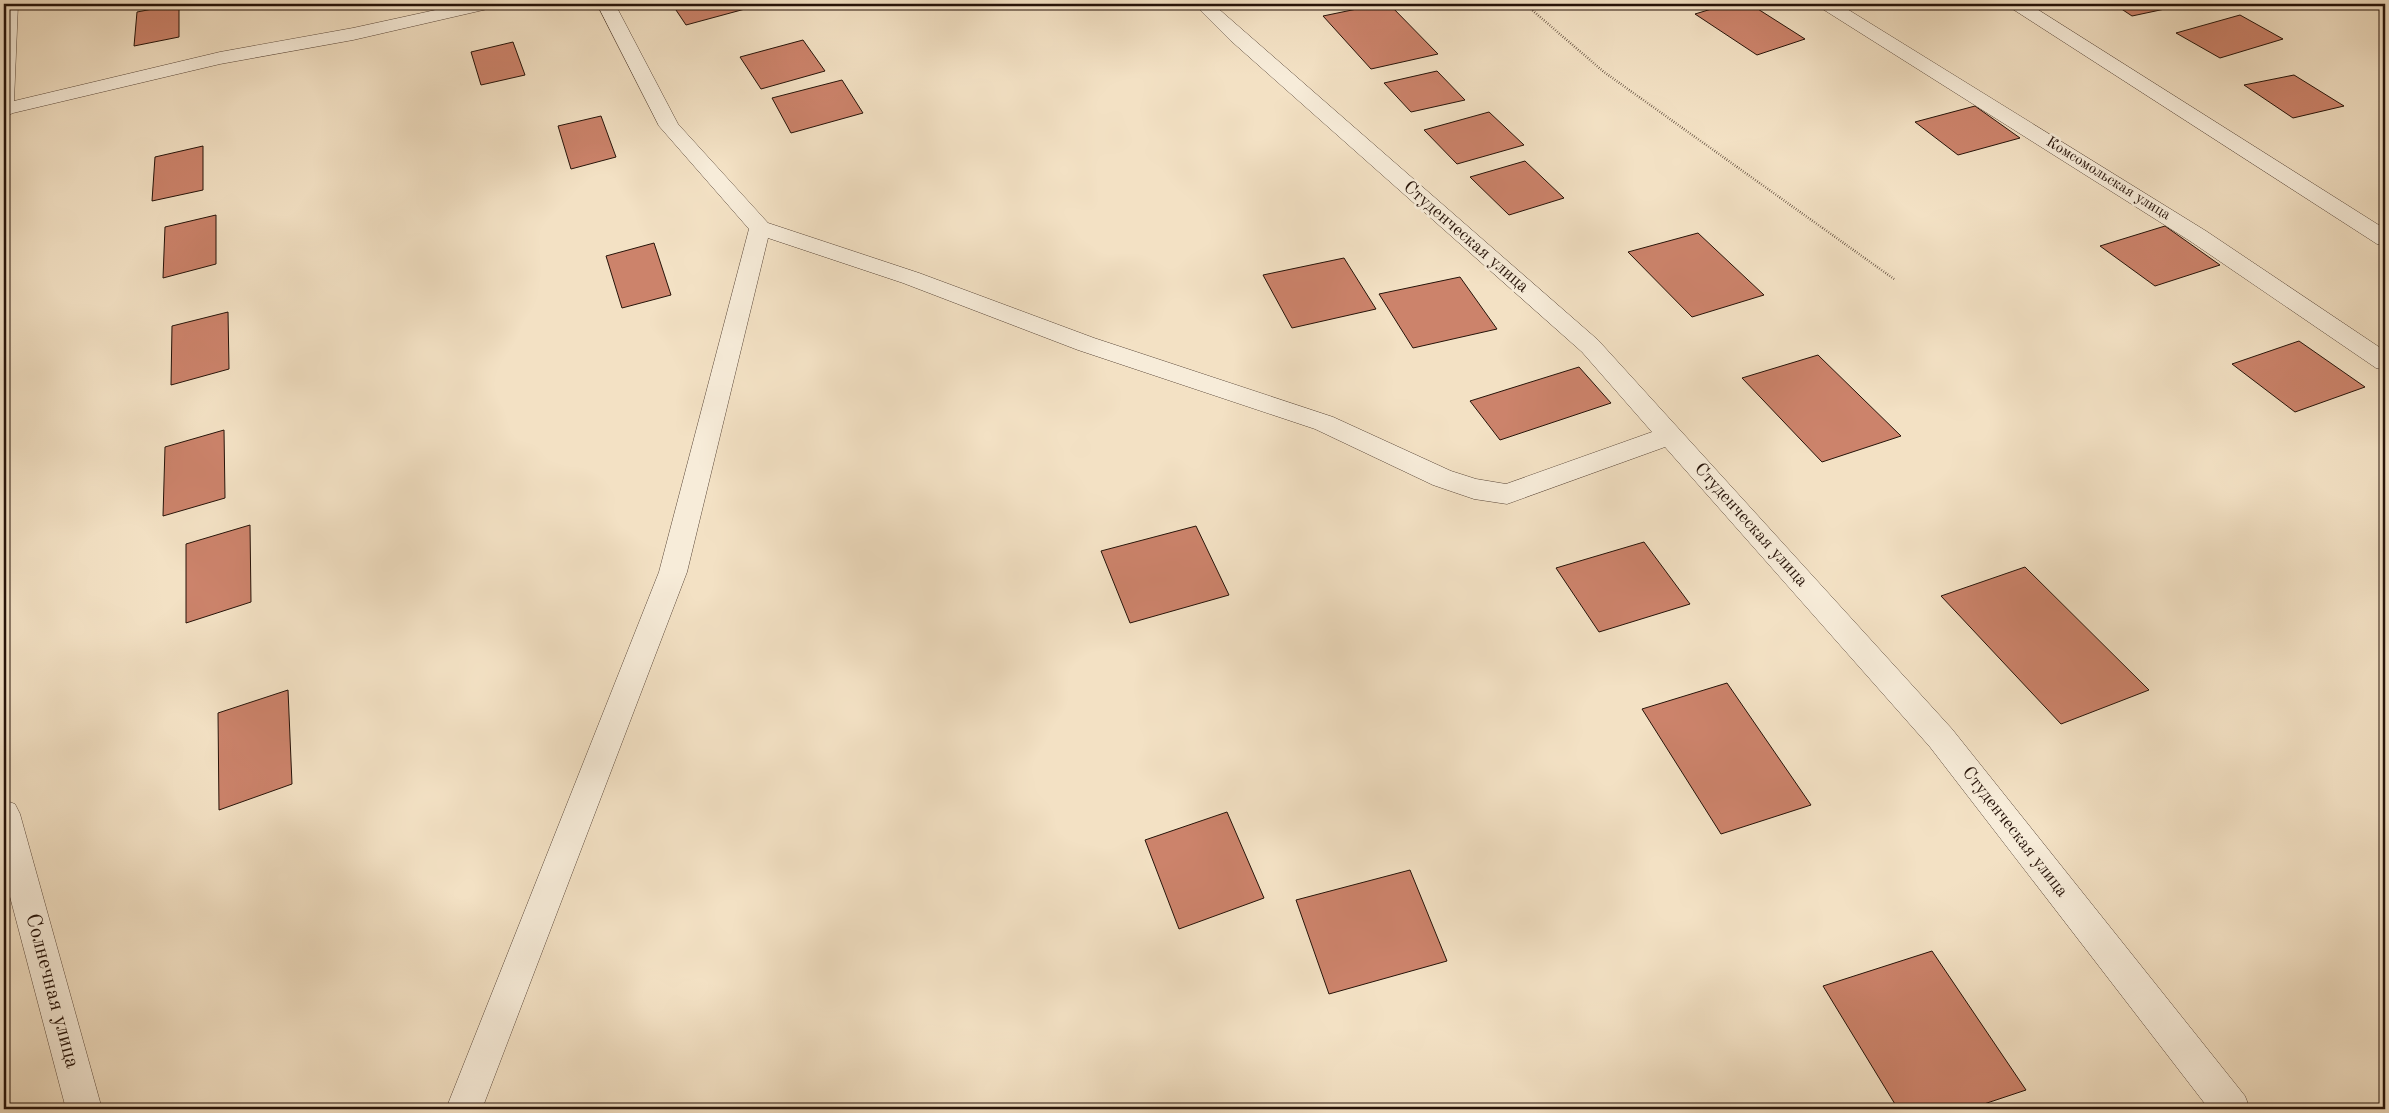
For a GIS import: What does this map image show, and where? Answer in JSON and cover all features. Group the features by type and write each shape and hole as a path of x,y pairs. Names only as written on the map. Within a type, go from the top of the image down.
{"street":[{"path":"9,4 4,110 220,58 353,34 486,4"},
{"path":"606,4 669,126 760,228 911,278 1086,344 1324,424 1442,478 1474,489 1507,494 1670,435"},
{"name":"Студенческая улица","path":"1203,4 1252,50 1590,346 1941,738 2232,1109"},
{"name":"Комсомольская улица","path":"1827,4 2198,236 2385,362"},
{"path":"2017,4 2385,239"},
{"path":"464,1109 673,572 760,228"},
{"name":"Солнечная улица","path":"4,814 84,1109"}],"path":[{"path":"1525,4 1604,72 1894,279"}],"building":[{"path":"179,4 179,37 134,46 137,12"},
{"path":"672,4 741,4 745,9 686,25"},
{"path":"1389,4 1438,54 1371,69 1323,16"},
{"path":"1728,4 1750,4 1805,39 1757,55 1695,14"},
{"path":"2114,4 2176,4 2179,6 2132,16"},
{"path":"2240,15 2283,39 2220,58 2176,33"},
{"path":"803,40 825,71 761,89 740,57"},
{"path":"513,42 525,75 481,85 471,52"},
{"path":"1437,71 1465,100 1411,112 1384,83"},
{"path":"2294,75 2344,106 2293,118 2244,85"},
{"path":"842,80 863,113 791,133 772,98"},
{"path":"1975,106 2020,138 1958,155 1915,122"},
{"path":"1489,112 1524,145 1457,164 1424,130"},
{"path":"601,116 616,157 571,169 558,126"},
{"path":"203,146 203,190 152,201 155,157"},
{"path":"1525,161 1564,198 1509,215 1470,177"},
{"path":"216,215 216,264 163,278 165,227"},
{"path":"2165,226 2220,265 2155,286 2100,246"},
{"path":"1698,233 1764,295 1692,317 1628,252"},
{"path":"654,243 671,295 622,308 606,256"},
{"path":"1344,258 1376,309 1292,328 1263,275"},
{"path":"1460,277 1497,329 1413,348 1379,294"},
{"path":"228,312 229,369 171,385 172,326"},
{"path":"2299,341 2365,387 2295,412 2232,364"},
{"path":"1818,355 1901,436 1822,462 1742,378"},
{"path":"1579,367 1611,403 1500,440 1470,401"},
{"path":"224,430 225,498 163,516 165,447"},
{"path":"250,525 251,602 186,623 186,544"},
{"path":"1196,526 1229,595 1130,623 1101,551"},
{"path":"1644,542 1690,604 1599,632 1556,568"},
{"path":"2025,567 2149,690 2061,724 1941,596"},
{"path":"1727,683 1811,805 1721,834 1642,709"},
{"path":"288,690 292,784 219,810 218,713"},
{"path":"1227,812 1264,898 1179,929 1145,840"},
{"path":"1410,870 1447,961 1329,994 1296,900"},
{"path":"1932,951 2026,1090 1969,1109 1898,1109 1823,986"}]}
